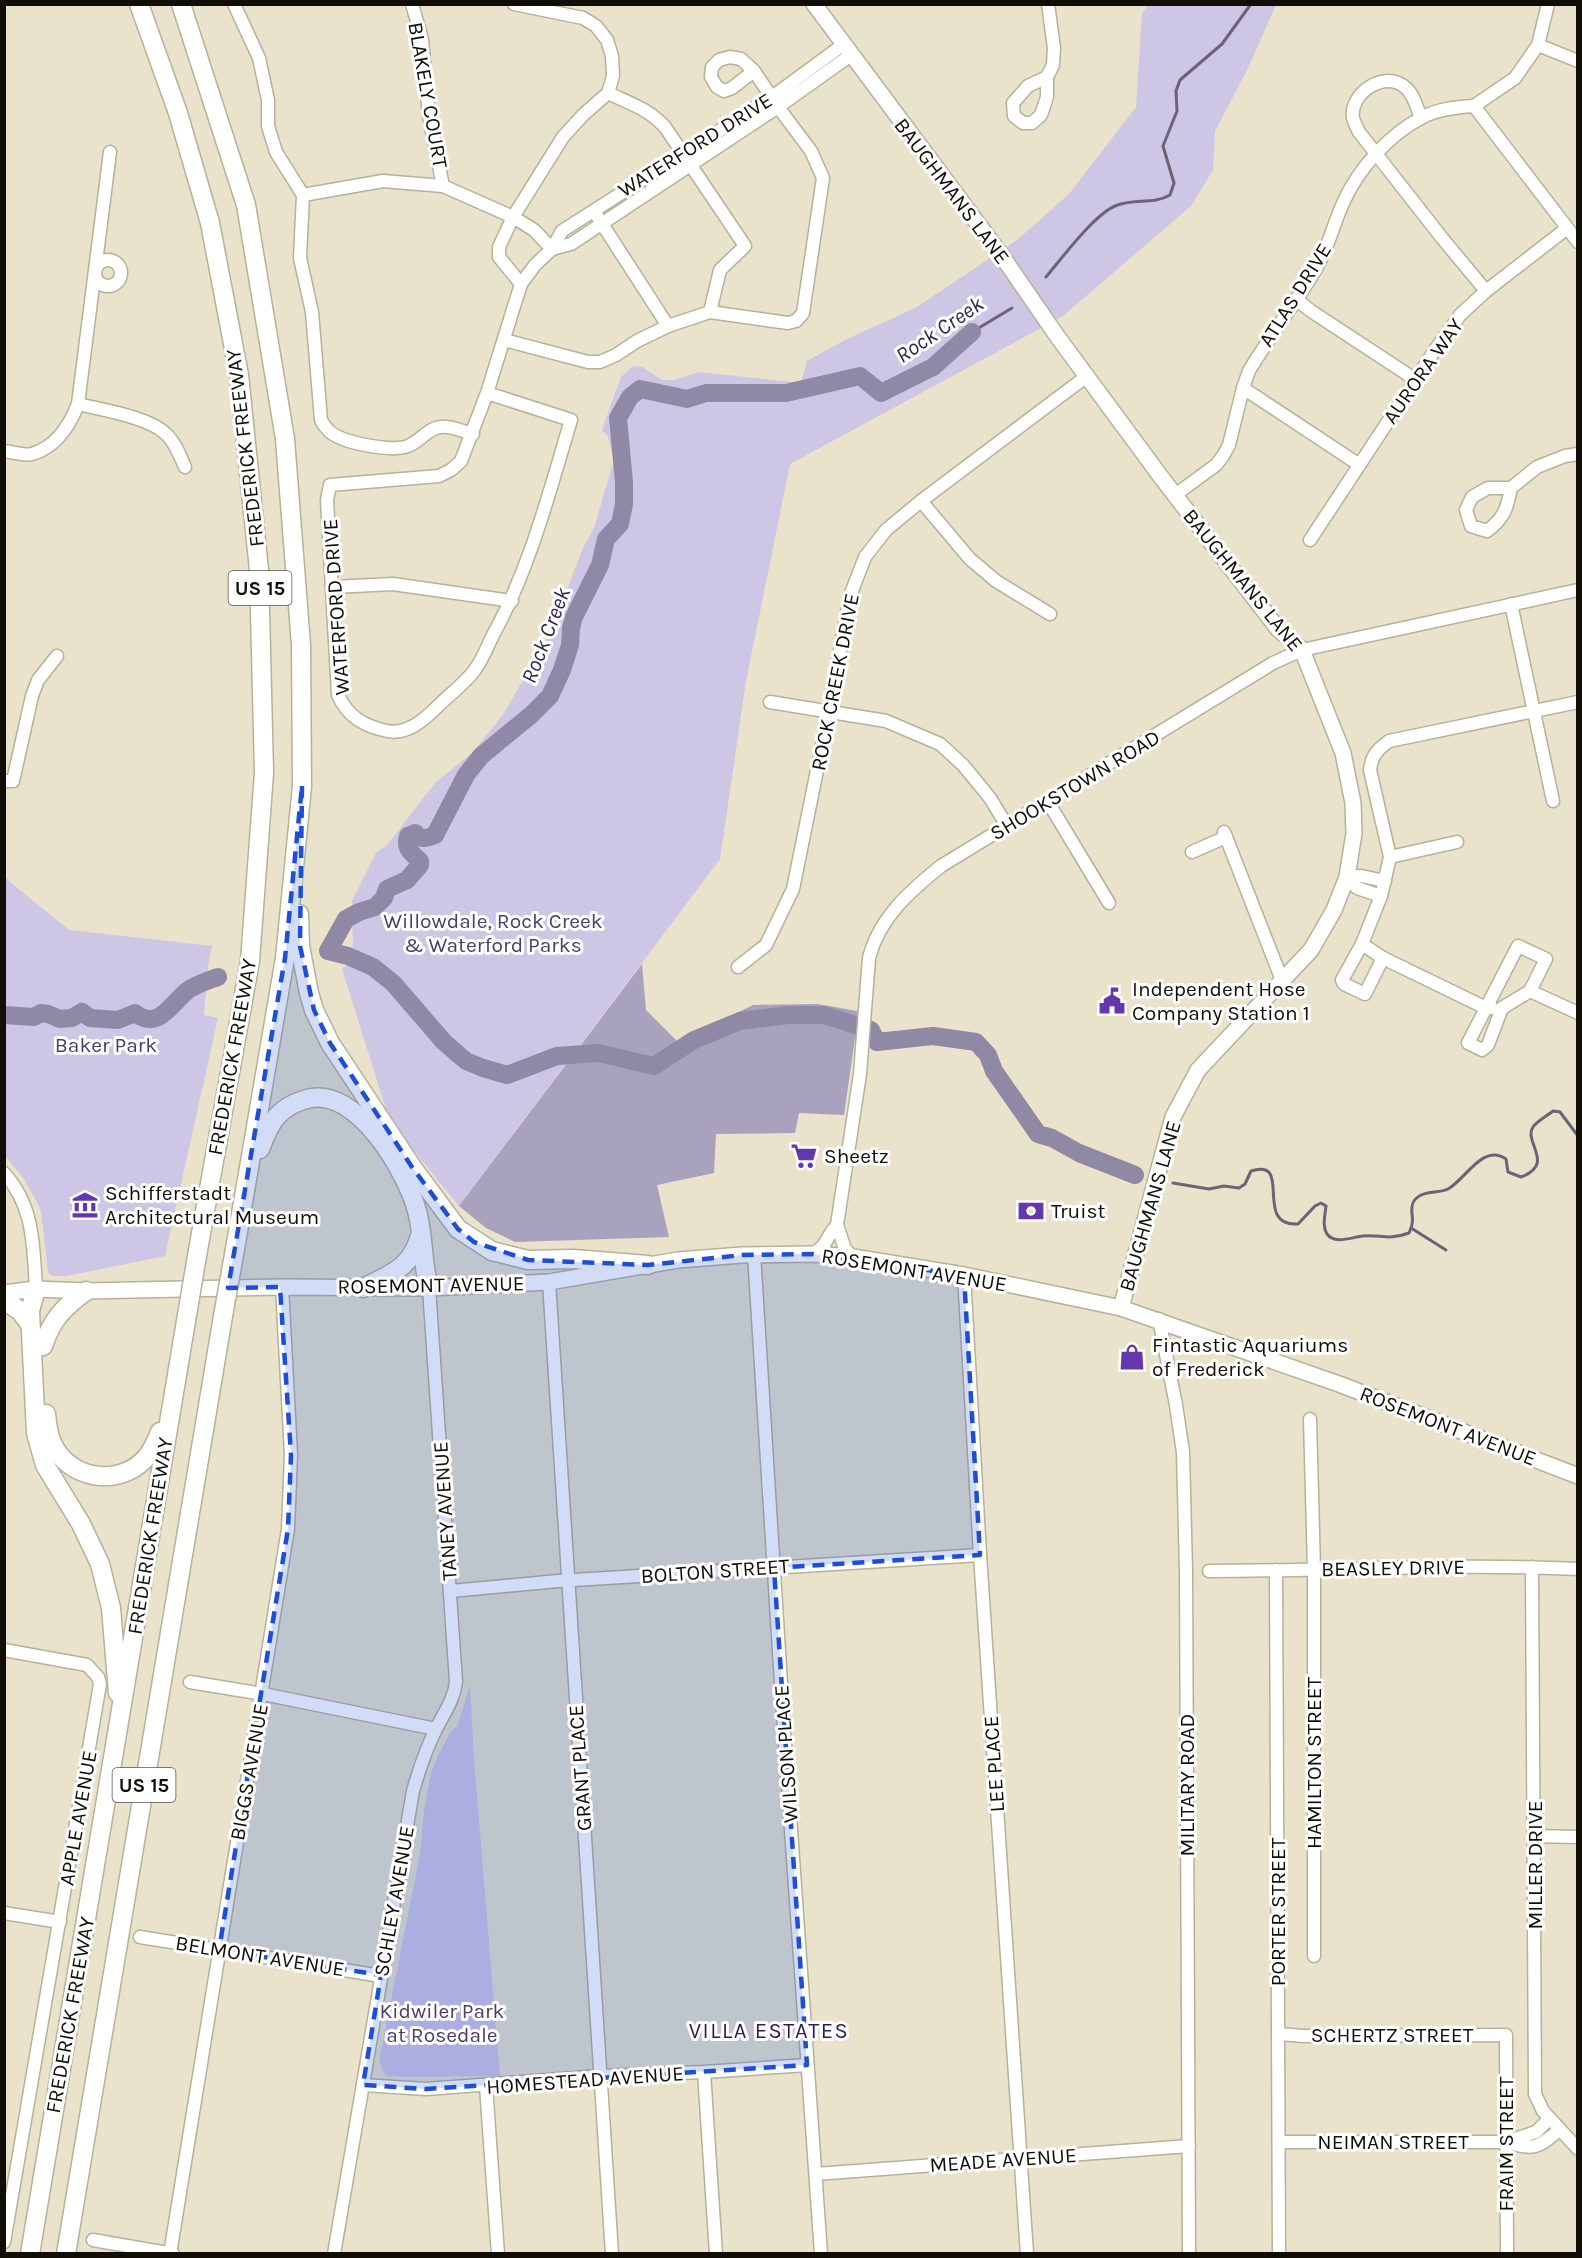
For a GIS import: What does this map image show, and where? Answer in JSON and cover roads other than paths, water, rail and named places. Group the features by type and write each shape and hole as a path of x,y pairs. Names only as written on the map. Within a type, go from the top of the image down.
{"highway":[{"name":"FREDERICK FREEWAY","path":"30,2253 122,1712 172,1399 250,961 264,773 259,570 239,375 210,223 178,113 139,4"},
{"name":"FREDERICK FREEWAY","path":"66,2253 285,957 302,786 301,645 285,439 246,206 181,4"},
{"path":"302,786 304,841 299,909 300,946 309,993 314,1010 330,1043 412,1167 458,1230 492,1251 528,1260 574,1259 648,1265"},
{"path":"239,1220 268,1126 280,1112 296,1102 312,1098 340,1103 358,1116 378,1136 398,1164 417,1210 422,1231 424,1269 429,1288"},
{"path":"412,1167 423,1194 433,1236 434,1264 429,1288"},
{"path":"363,1288 405,1265 417,1247 422,1231"},
{"path":"36,1289 30,1311 36,1433 50,1477 81,1524 100,1564 111,1608 116,1679 122,1712"},
{"path":"36,1289 47,1430 58,1454 76,1470 100,1477 118,1475 135,1467 152,1450 172,1399"},
{"path":"42,1346 49,1327 60,1312 86,1291"},
{"path":"4,1300 20,1311 30,1324"}],"main road":[{"name":"BAUGHMANS LANE","path":"814,4 1002,256 1175,495 1278,629 1302,650 1343,753 1353,803 1354,833 1347,877 1334,910 1311,950 1280,975 1198,1070 1173,1117 1121,1308"},
{"name":"ROSEMONT AVENUE","path":"4,1293 36,1289 86,1291 282,1287 429,1288 549,1282 648,1265 754,1254 854,1257 963,1275 1121,1308 1339,1384 1578,1476"}],"street":[{"path":"234,4 259,58 268,100 268,126 276,152 303,195 300,258 312,312 321,420 330,432 340,437 383,448 404,447 416,443 437,428 448,427 472,434"},
{"name":"BLAKELY COURT","path":"412,4 422,39 429,116 443,186"},
{"path":"514,4 583,18 596,26 607,40 612,56 613,76 608,93 563,137 513,217 499,247 500,256 521,284"},
{"path":"1047,77 1053,65 1054,48 1048,4"},
{"path":"1548,4 1538,45 1515,78 1474,106 1578,242"},
{"path":"1538,45 1578,61"},
{"name":"WATERFORD DRIVE","path":"552,249 571,244 690,165 847,50"},
{"path":"504,340 588,362 600,362 616,355 637,340 668,326 710,312 788,323 796,321 803,313 823,178 811,151 754,71"},
{"path":"1421,118 1405,86 1384,80 1370,86 1354,107 1353,117 1359,132 1486,291"},
{"path":"608,93 652,114 665,127 745,246 720,270 710,312"},
{"name":"WATERFORD DRIVE","path":"487,393 571,420 544,512 512,601 474,671 429,715 411,728 395,733 373,728 355,719 344,708 338,695 327,500 330,486 439,476 451,470 461,461 472,434 521,284 535,265 552,249 562,231 684,154 775,102"},
{"name":"ATLAS DRIVE","path":"1175,495 1215,465 1223,456 1229,445 1243,388 1258,355 1327,250 1344,201 1358,177 1377,153 1421,118 1440,111 1474,106"},
{"path":"4,451 30,455 49,446 72,420 78,404 110,152"},
{"path":"303,195 383,181 443,186 513,217 534,230 552,249"},
{"path":"594,210 668,326"},
{"name":"AURORA WAY","path":"1310,540 1358,464 1461,315 1486,291 1566,229"},
{"path":"1296,299 1416,380"},
{"name":"ROCK CREEK DRIVE","path":"738,967 766,945 793,889 850,596 865,557 886,530 921,501 1087,376"},
{"path":"1243,388 1358,464"},
{"path":"78,404 141,420 166,434 185,467"},
{"path":"1511,488 1537,467 1565,456 1578,454"},
{"path":"921,501 970,559 996,580 1050,614"},
{"path":"333,587 393,584 512,601"},
{"name":"SHOOKSTOWN ROAD","path":"812,1254 825,1245 837,1225 860,1074 869,958 873,939 886,920 920,882 941,866 1274,663 1302,650 1578,590"},
{"path":"1511,604 1553,801"},
{"path":"4,781 13,781 32,696 38,680 57,656"},
{"path":"770,702 886,721 940,744 963,765 990,798 1007,826"},
{"path":"1383,957 1365,994 1344,984 1342,980 1362,944 1381,896 1390,857 1370,770 1372,758 1378,750 1389,741 1578,702"},
{"path":"1048,802 1109,903"},
{"path":"1192,852 1225,834 1280,975"},
{"path":"1390,857 1457,842"},
{"path":"1347,877 1361,876 1385,881"},
{"path":"1347,877 1357,888 1381,896"},
{"path":"1362,944 1383,957 1486,1008 1502,1008 1530,991 1546,959 1518,946 1486,1008 1468,1043 1482,1050 1488,1045 1502,1008"},
{"path":"1530,991 1578,1013"},
{"path":"4,1173 23,1200 31,1222 36,1289"},
{"path":"837,1225 845,1249 854,1257"},
{"name":"WILSON PLACE","path":"754,1254 821,2253"},
{"name":"LEE PLACE","path":"963,1275 1028,2253"},
{"name":"GRANT PLACE","path":"549,1282 612,2253"},
{"name":"BIGGS AVENUE","path":"171,2253 288,1529 291,1487 290,1406 282,1287"},
{"name":"TANEY AVENUE","path":"429,1288 456,1682 448,1708 436,1729"},
{"name":"MILITARY ROAD","path":"1159,1320 1176,1405 1183,1464 1186,1571 1189,2253"},
{"name":"HAMILTON STREET","path":"1310,1419 1314,1569 1314,1956"},
{"name":"BOLTON STREET","path":"451,1592 567,1580 980,1555"},
{"name":"BEASLEY DRIVE","path":"1209,1571 1532,1567 1578,1569"},
{"name":"MILLER DRIVE","path":"1532,1567 1535,2094 1539,2105 1549,2119 1578,2149"},
{"name":"PORTER STREET","path":"1276,1570 1279,2253"},
{"name":"APPLE AVENUE","path":"4,1650 87,1665 98,1677 100,1684 4,2242"},
{"path":"190,1682 263,1694 436,1729"},
{"name":"SCHLEY AVENUE","path":"334,2253 413,1791 436,1729"},
{"path":"1534,1836 1578,1837"},
{"path":"4,1913 60,1922"},
{"name":"BELMONT AVENUE","path":"140,1937 381,1976"},
{"name":"SCHERTZ STREET","path":"1279,2034 1304,2036 1506,2035"},
{"name":"FRAIM STREET","path":"1506,2035 1507,2253"},
{"name":"HOMESTEAD AVENUE","path":"363,2085 426,2089 601,2076 807,2065"},
{"path":"704,2072 716,2253"},
{"path":"486,2086 498,2253"},
{"name":"NEIMAN STREET","path":"1506,2142 1536,2132 1549,2119"},
{"name":"NEIMAN STREET","path":"1279,2142 1506,2142 1536,2148 1559,2130"},
{"name":"MEADE AVENUE","path":"816,2174 1189,2146"},
{"path":"93,2240 171,2253"}],"waterway":[{"name":"Rock Creek","path":"1046,277 1079,238 1107,211 1129,202 1157,200 1170,195 1174,183 1163,146 1177,111 1176,91 1180,80 1222,44 1251,4"},
{"name":"Rock Creek","path":"972,332 1012,308"},
{"name":"Rock Creek","path":"972,332 933,367 881,393 860,376 786,393 706,393 687,399 640,389 630,397 618,418 624,482 624,504 620,524 606,539 600,565 574,617 570,645 550,696 531,715 481,756 466,775 435,835 422,838 415,833 408,836 408,848 420,861 420,865 407,880 387,889 384,898 375,907 346,919 328,951 348,956 373,967 393,983 444,1042 466,1061 507,1075 557,1056 598,1053 654,1066 694,1040 740,1021 788,1015 824,1015 871,1030 877,1042 933,1036 976,1042 988,1055 994,1071 1038,1134 1135,1175"},
{"path":"4,1015 34,1017 41,1013 60,1019 72,1018 82,1012 90,1018 118,1020 135,1013 143,1018 157,1018 190,989 218,977"},
{"path":"1173,1183 1209,1189 1224,1186 1239,1188 1245,1184 1251,1171 1263,1169 1270,1174 1273,1182 1277,1215 1285,1222 1298,1224 1315,1206 1321,1203 1326,1206 1324,1221 1327,1234 1334,1239 1344,1240 1363,1236 1395,1237 1409,1233 1412,1226 1412,1207 1417,1198 1448,1189 1482,1159 1498,1155 1506,1159 1508,1172 1521,1177 1531,1172 1538,1159 1531,1133 1533,1127 1553,1111 1560,1112 1578,1136"},
{"path":"1411,1228 1446,1250"}],"place":[{"name":"Independent Hose Company Station 1","path":"1112,1001"},
{"name":"Sheetz","path":"804,1156"},
{"name":"Schifferstadt Architectural Museum","path":"85,1205"},
{"name":"Truist","path":"1031,1211"},
{"name":"Fintastic Aquariums of Frederick","path":"1132,1357"}],"district":[{"name":"VILLA ESTATES","path":"769,2030"}],"park label":[{"name":"Willowdale, Rock Creek & Waterford Parks","path":"493,933"},
{"name":"Baker Park","path":"106,1045"},
{"name":"Kidwiler Park at Rosedale","path":"442,2023"}]}
